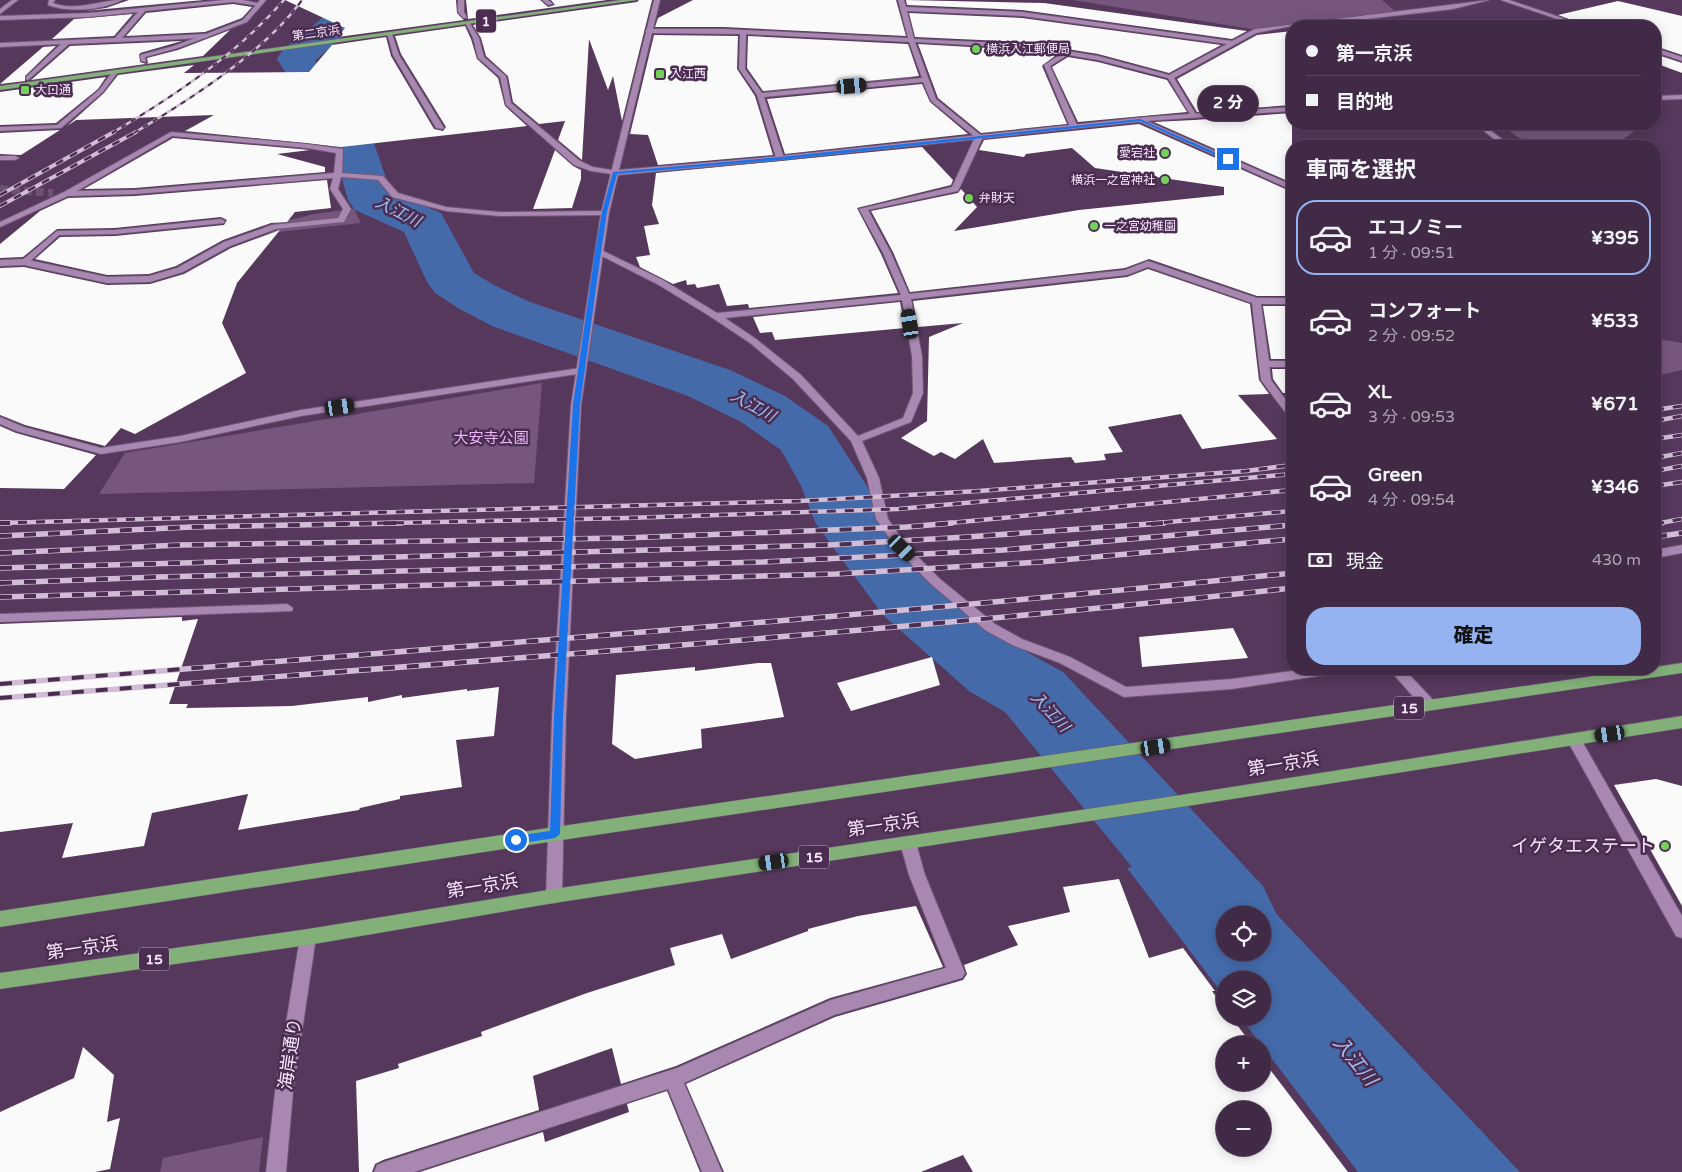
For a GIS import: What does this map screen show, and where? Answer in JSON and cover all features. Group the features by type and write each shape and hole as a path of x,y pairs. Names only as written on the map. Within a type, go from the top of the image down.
{"highway":[{"name":"第二京浜","path":"0,88 389,34 548,2 584,0"},
{"name":"第二京浜","path":"0,82 347,33 634,0"},
{"name":"15","path":"1661,671 1682,668"},
{"name":"15","path":"0,919 555,834 1137,750 1634,675"},
{"name":"第一京浜","path":"0,981 308,937 554,896 1181,801 1682,722"}],"street":[{"path":"0,12 15,0"},
{"path":"52,0 50,4 57,8 119,0"},
{"path":"461,0 461,12 476,38 481,58 503,76 508,104 577,163 591,169 615,173 780,158 1140,120 1286,109"},
{"path":"554,896 559,708 576,405 605,212 657,0"},
{"path":"901,0 905,9 912,41 932,100 979,137"},
{"path":"1348,20 1453,7 1486,0"},
{"path":"1504,0 1565,20"},
{"path":"0,18 89,15 143,10 196,2 261,2"},
{"path":"144,62 142,56 245,22 261,2"},
{"path":"905,9 1022,14 1233,43"},
{"path":"117,40 143,10"},
{"path":"1366,18 1372,20"},
{"path":"648,31 743,32 1024,46 1098,58 1170,77 1255,31 1286,27"},
{"path":"743,32 742,69 760,94 780,158"},
{"path":"389,34 396,55 440,128"},
{"path":"0,45 206,36"},
{"path":"28,78 67,42"},
{"path":"1661,52 1682,59"},
{"path":"1067,53 1047,65 1074,127"},
{"path":"0,129 59,127 100,91 115,72"},
{"path":"1170,77 1194,116"},
{"path":"760,94 926,80"},
{"path":"1661,98 1682,97"},
{"path":"1140,120 1286,185"},
{"path":"1486,130 1499,140"},
{"path":"0,225 67,194 171,134 307,146 340,151 338,175 334,189 347,210 341,220 275,227 227,244 180,270 150,279 107,280 24,262 0,264"},
{"path":"856,440 907,420 918,393 917,356 906,297 887,253 863,210 955,189 979,137"},
{"path":"0,158 15,158"},
{"path":"52,193 134,192 338,175 380,178 395,195 446,209 499,214 605,212"},
{"path":"24,262 57,233 115,232 221,220"},
{"path":"598,252 660,282 715,316 753,341 797,377 856,440 873,478 882,519 902,548 936,582 990,628 1017,642 1065,660 1124,692 1232,684 1296,675"},
{"path":"715,316 1128,272 1148,264 1256,301 1286,301"},
{"path":"1256,301 1266,380 1286,406"},
{"path":"1264,364 1286,364"},
{"path":"0,420 20,428 101,451 180,439 301,413 580,371"},
{"path":"1661,553 1682,549"},
{"path":"0,618 286,608"},
{"path":"1402,675 1429,705"},
{"path":"1574,740 1682,931"},
{"path":"384,1172 673,1078 831,1008 956,972 917,875 908,843"},
{"name":"海岸通り","path":"276,1172 284,1092 308,937"},
{"path":"673,1078 712,1172"}],"green space":[{"path":"1073,0 1382,0 1395,11 1323,20 1286,20 1286,25 1251,29"},
{"path":"754,76 916,76 906,80 765,92"},
{"path":"1508,130 1636,130 1622,140 1536,140 1519,138"},
{"path":"354,209 361,223 269,233 264,226 314,214"},
{"path":"1661,339 1682,343 1682,370 1661,375"},
{"name":"大安寺公園","path":"542,383 534,483 99,494 125,453"},
{"path":"263,1137 259,1172 160,1172 163,1158"}],"water":[{"path":"1217,851 1269,906 1216,906 1216,961 1271,961 1271,908 1520,1172 1358,1172 1271,1057 1271,1036 1255,1036 1247,1026 1271,1026 1271,971 1216,971 1216,985 1127,868"}],"building":[{"path":"129,0 204,0 84,11 106,8"},
{"path":"285,0 456,0 457,13 464,20 338,37 345,28"},
{"path":"466,0 540,0 548,7 555,5 551,0 607,0 468,19"},
{"path":"639,0 652,0 622,121 613,76 608,90 589,39 582,160 558,140 565,121 539,124 513,102 508,76 486,56 481,38 473,25 637,2"},
{"path":"693,0 896,0 906,36 724,27 655,27 658,18"},
{"path":"906,0 1044,3 1247,31 1232,39 1022,10 907,5"},
{"path":"1618,1 1682,16 1682,55 1661,48 1661,20 1572,20 1558,15"},
{"path":"233,4 252,7 242,18 205,32 126,36 146,13"},
{"path":"909,13 1022,18 1221,45 1169,73 1098,54 1024,42 915,37"},
{"path":"133,14 114,36 52,39 74,19"},
{"path":"465,26 477,59 498,78 505,106 527,126 341,147 185,131 214,115 76,120 67,126 104,93 118,75 194,65 184,73 309,72 332,45 386,37 391,56 434,129 443,131 446,127 401,54 395,36"},
{"path":"230,30 203,56 146,64 148,63 147,58 178,50"},
{"path":"1286,32 1286,105 1197,112 1177,79 1257,35"},
{"path":"654,35 738,36 737,69 755,96 773,155 658,165 648,135 630,134"},
{"path":"748,36 908,44 919,76 763,91 747,68"},
{"path":"182,41 140,53 140,62 146,64 31,80 70,46"},
{"path":"918,44 1024,50 1056,55 1042,66 1067,124 981,133 938,98"},
{"path":"56,46 25,76 25,81 0,84 43,47"},
{"path":"1661,56 1682,63 1682,73 1661,65"},
{"path":"1068,57 1098,62 1167,80 1187,112 1078,122 1052,67"},
{"path":"106,77 98,89 56,123 0,125 0,92"},
{"path":"922,84 930,102 968,134 785,154 767,99"},
{"path":"1286,113 1286,130 1292,130 1292,140 1286,140 1286,180 1154,122"},
{"path":"1139,124 1286,189 1286,296 1257,296 1149,259 1125,268 910,292 893,252 871,211 958,193 961,189 977,207 954,231 1079,210 1224,195 1224,187 1095,168 1072,148 1026,154 1024,157 979,150 984,140"},
{"path":"60,130 21,155 0,154 0,133"},
{"path":"173,138 310,150 277,154 325,167 325,172 135,188 84,189"},
{"path":"922,147 953,180 951,185 857,208 881,254 898,293 749,308 748,304 727,306 719,284 697,288 695,284 687,285 686,280 673,284 640,267 636,257 650,255 644,226 659,224 652,205 656,173"},
{"path":"555,150 573,166 581,170 581,179 572,208 533,209"},
{"path":"327,180 331,208 295,212 287,222 271,223 223,240 176,266 149,274 107,275 35,259 60,237 115,236 224,225 227,220 221,217 115,228 57,229 23,257 0,258 0,244 40,211 68,198 135,196"},
{"path":"280,230 237,283 222,323 246,373 135,434 121,428 105,446 25,425 0,415 0,268 24,267 107,285 150,284 184,274 231,248"},
{"path":"1148,269 1250,304 1259,380 1269,394 1238,395 1277,439 1202,449 1181,414 1108,427 1123,452 1104,454 1106,460 1075,463 1071,457 994,463 983,439 955,459 941,452 934,456 901,438 927,421 929,337 963,323 918,327 913,301 1127,277"},
{"path":"900,302 905,328 775,340 772,332 760,333 753,317"},
{"path":"1263,306 1286,306 1286,359 1271,359"},
{"path":"1272,369 1286,369 1286,393 1283,393 1273,379"},
{"path":"0,426 16,433 96,455 64,489 0,488"},
{"path":"182,617 182,621 198,619 169,704 188,704 186,708 292,706 368,697 368,702 402,695 402,698 467,689 467,691 499,687 494,736 456,740 462,787 400,796 400,799 360,808 359,810 238,830 248,794 152,813 144,846 62,858 73,823 0,832 0,624"},
{"path":"1233,628 1248,658 1142,667 1139,637"},
{"path":"932,657 940,685 851,711 837,683"},
{"path":"771,663 784,717 701,729 702,748 635,759 612,744 616,675 695,667 695,671"},
{"name":"イゲタエステート","path":"1656,779 1682,786 1682,906 1614,785"},
{"path":"1119,879 1149,958 1183,948 1215,991 1212,991 1216,997 1216,1026 1238,1026 1245,1036 1216,1036 1216,1091 1271,1091 1271,1071 1348,1172 973,1172 963,1155 921,1172 724,1172 686,1084 835,1017 963,980 967,974 964,965 1018,945 1008,926 1070,912 1063,887"},
{"path":"916,906 943,967 830,998 676,1066 621,1084 612,1048 533,1076 539,1110 383,1160 375,1164 372,1172 359,1172 356,1081 399,1068 398,1064 482,1036 481,1032 587,993 675,965 670,948 722,934 731,959 808,931 808,929 858,916"},
{"path":"83,1047 114,1075 107,1122 120,1118 110,1169 95,1172 0,1172 0,1112 74,1078"},
{"path":"667,1091 700,1172 420,1172 543,1132 545,1142 629,1112 627,1104"}],"waterway":[{"name":"入江川","path":"364,0 295,59 315,90 337,103 343,112 371,200 424,223 453,282 477,297 511,314 709,383 763,409 806,439 834,486 851,524 909,598 997,671 1034,692 1221,906"}],"tunnel":[{"path":"0,189 53,193"}],"railway":[{"path":"112,133 181,89 225,56 246,39 284,0"},
{"path":"134,133 225,74 268,38 302,0"},
{"path":"0,195 114,132"},
{"path":"0,206 136,132"},
{"path":"1661,409 1682,406"},
{"path":"1661,420 1682,416"},
{"path":"1661,438 1682,435"},
{"path":"1661,457 1682,453"},
{"path":"10,523 0,523 800,501 979,491 1246,471 1286,466"},
{"path":"1661,470 1682,466"},
{"path":"341,524 627,518 898,509 1286,475"},
{"path":"1661,485 1682,482"},
{"path":"939,524 1286,491"},
{"path":"1146,524 1286,512"},
{"path":"1661,523 1682,519"},
{"path":"0,536 192,527 402,523"},
{"path":"0,553 181,545 625,538 907,527 952,523"},
{"path":"0,568 829,545 1164,523"},
{"path":"0,583 159,577 763,562 1003,550 1286,526"},
{"path":"1661,536 1682,533"},
{"path":"0,597 836,574 1040,562 1286,540"},
{"path":"0,684 808,618 1286,574"},
{"path":"0,698 808,634 1131,605 1286,589"}],"place":[{"name":"横浜入江郵便局","path":"976,49"},
{"name":"入江西","path":"660,74"},
{"name":"大口通","path":"25,90"},
{"name":"愛宕社","path":"1165,153"},
{"name":"横浜一之宮神社","path":"1165,180"},
{"name":"弁財天","path":"969,198"},
{"name":"一之宮幼稚園","path":"1094,226"},
{"name":"イゲタエステート","path":"1665,846"}],"route":[{"path":"516,840 555,834 555,796 576,405 598,252 605,212 615,173 780,158 1140,120 1228,159"}]}
